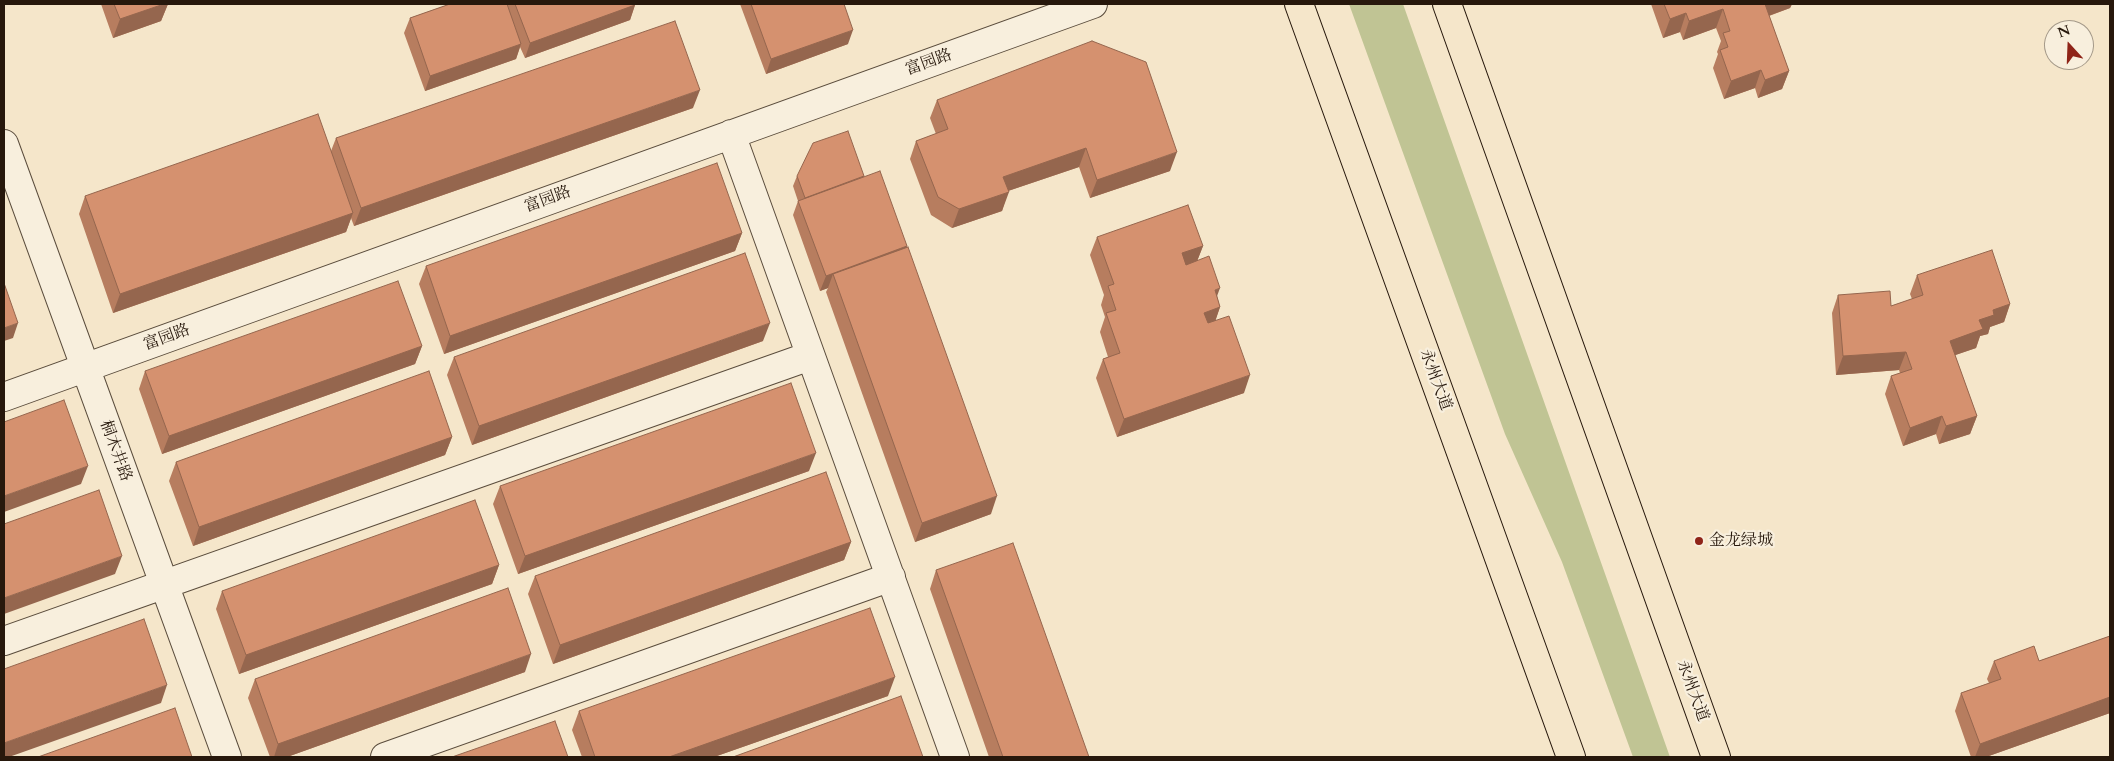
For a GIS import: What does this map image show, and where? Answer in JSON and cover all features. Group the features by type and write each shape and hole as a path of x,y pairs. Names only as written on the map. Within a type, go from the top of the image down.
{"main road":[{"name":"永州大道","path":"1298,4 1571,757"},
{"name":"永州大道","path":"1448,4 1716,757"}],"street":[{"name":"富园路","path":"4,397 1093,4"},
{"path":"732,134 955,757"},
{"name":"桐木井路","path":"4,144 227,757"},
{"path":"4,641 810,356"},
{"path":"385,757 891,577"}],"green space":[{"path":"1349,4 1403,4 1670,757 1633,757 1562,562 1505,434"}],"building":[{"path":"114,4 164,4 120,19"},
{"path":"450,4 507,4 521,44 430,76 410,18"},
{"path":"515,4 635,4 635,5 530,43"},
{"path":"751,4 844,4 853,30 771,59"},
{"path":"1664,4 1765,4 1789,71 1765,80 1761,70 1731,81 1720,50 1728,47 1723,33 1730,31 1723,9 1689,21 1686,13 1670,19"},
{"path":"675,21 700,90 361,208 336,138"},
{"path":"1092,41 1146,62 1177,152 1097,180 1086,148 1003,177 1009,192 959,209 938,197 916,141 948,129 937,100"},
{"path":"318,114 353,213 120,294 85,196"},
{"path":"848,131 864,176 805,198 797,176 813,143"},
{"path":"717,163 742,233 450,336 426,266"},
{"path":"880,171 907,246 826,276 798,201"},
{"path":"1188,205 1203,246 1182,253 1186,265 1209,256 1220,288 1215,290 1220,307 1204,313 1208,323 1229,316 1250,375 1124,419 1103,359 1120,353 1106,313 1116,310 1108,286 1114,284 1097,237"},
{"path":"908,247 997,496 922,523 833,274"},
{"path":"1992,250 2010,304 1993,310 1994,315 1979,320 1983,329 1950,341 1977,416 1946,426 1942,416 1910,428 1891,376 1912,369 1906,352 1843,356 1838,295 1890,291 1891,306 1923,295 1917,275"},
{"path":"745,253 770,323 479,426 454,357"},
{"path":"398,281 422,346 169,436 145,371"},
{"path":"4,283 18,323 4,328"},
{"path":"429,371 452,437 199,527 176,462"},
{"path":"791,383 816,453 525,556 500,486"},
{"path":"64,400 88,466 4,496 4,422"},
{"path":"826,472 851,542 560,645 535,576"},
{"path":"99,490 122,556 4,598 4,524"},
{"path":"475,500 499,565 246,655 222,591"},
{"path":"1013,543 1089,757 1003,757 936,570"},
{"path":"508,588 531,654 278,744 255,679"},
{"path":"870,608 895,677 669,757 595,757 579,711"},
{"path":"144,619 167,685 4,743 4,669"},
{"path":"2110,636 2110,697 1980,744 1961,693 2001,679 1994,661 2034,646 2039,661"},
{"path":"901,696 923,757 733,757"},
{"path":"175,708 192,757 38,757"},
{"path":"555,721 568,757 452,757"}],"place":[{"name":"金龙绿城","path":"1699,541"}]}
